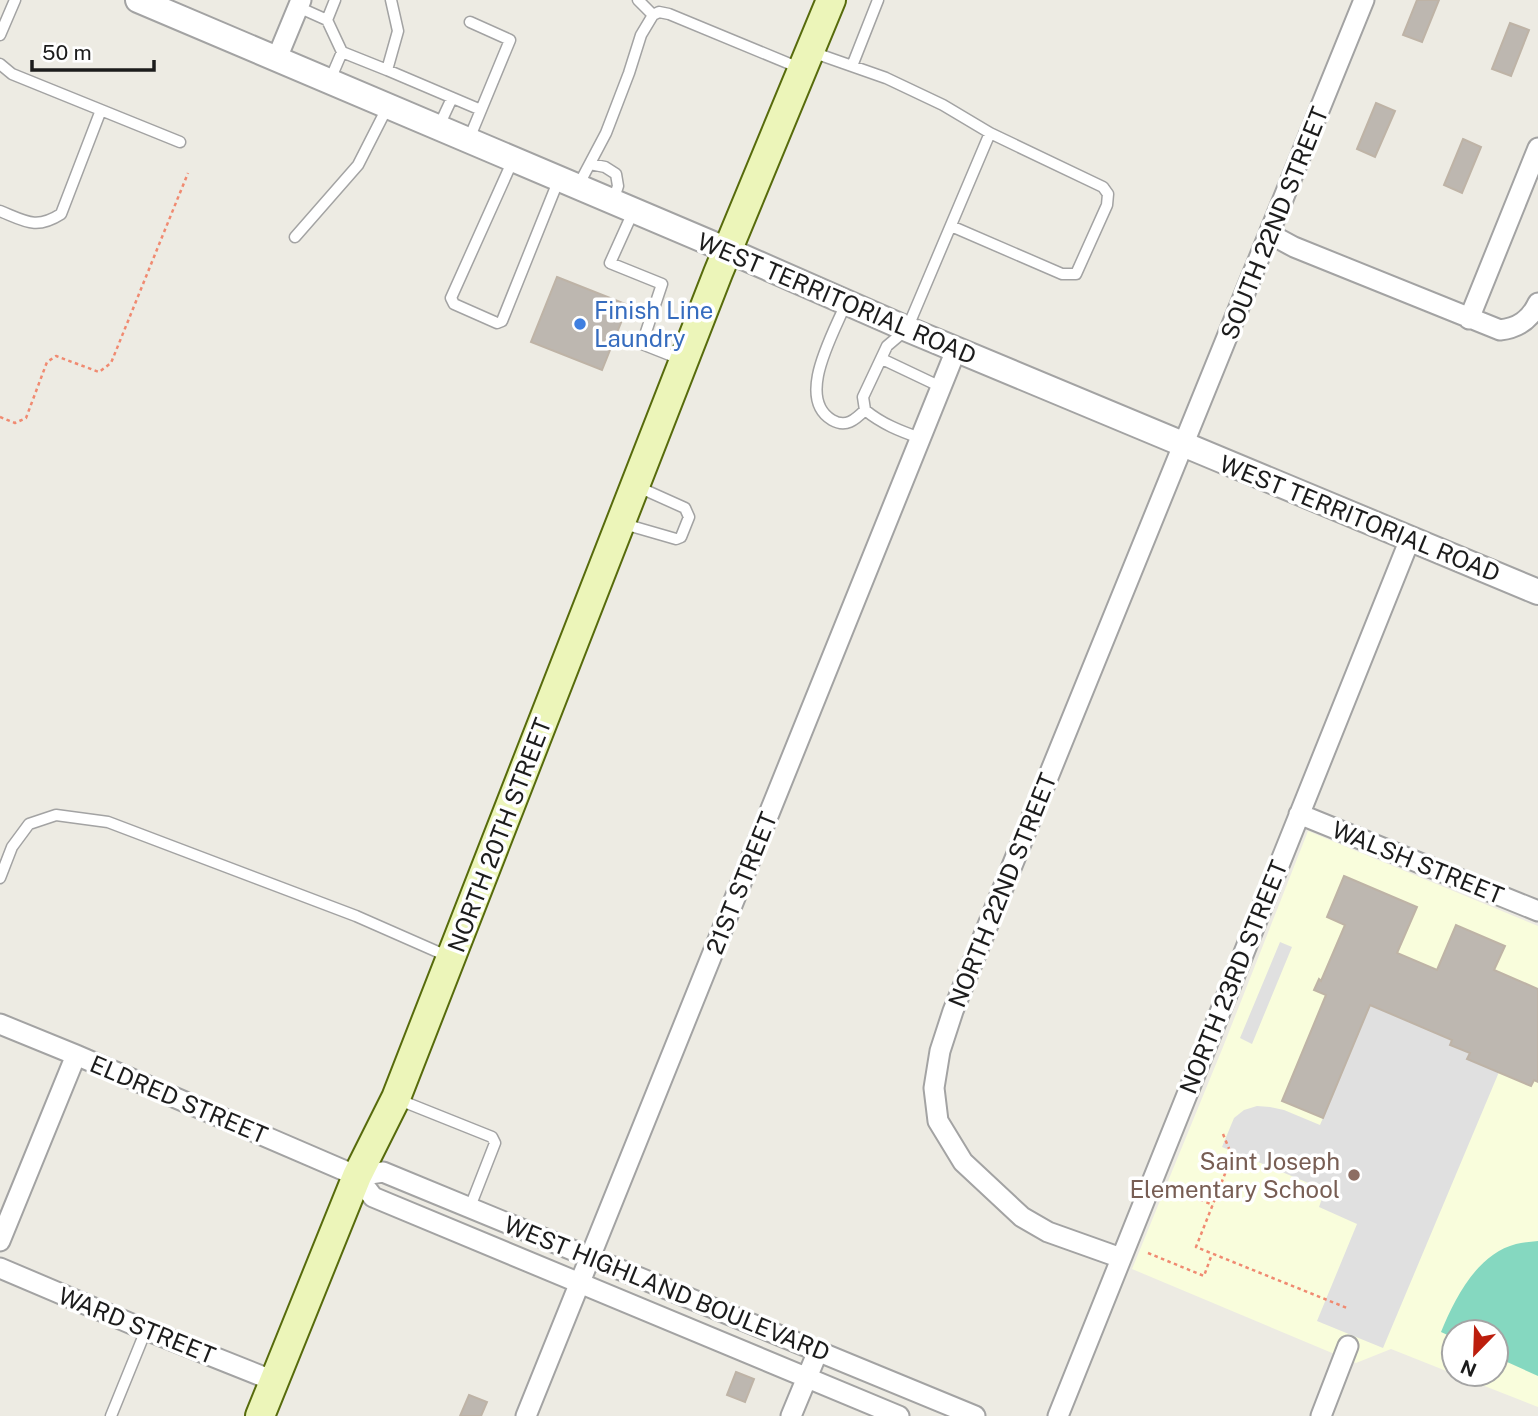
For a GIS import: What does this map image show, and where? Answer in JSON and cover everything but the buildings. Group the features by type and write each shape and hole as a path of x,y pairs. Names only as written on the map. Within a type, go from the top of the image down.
{"main road":[{"name":"NORTH 20TH STREET","path":"260,1416 357,1176 396,1098 727,250 831,0"}],"street":[{"name":"WEST TERRITORIAL ROAD","path":"138,0 727,250 906,329 1538,592"},
{"name":"SOUTH 22ND STREET","path":"1182,445 1364,0"},
{"path":"277,58 300,3"},
{"path":"1469,319 1538,148"},
{"path":"1270,234 1294,247 1500,330 1511,329 1523,322 1533,314 1538,303"},
{"name":"21ST STREET","path":"526,1416 956,350"},
{"name":"NORTH 22ND STREET","path":"1121,1258 1048,1232 1022,1217 963,1162 937,1121 934,1088 940,1051 953,1011 1182,445"},
{"name":"NORTH 23RD STREET","path":"1058,1416 1410,539"},
{"name":"WALSH STREET","path":"1299,814 1538,911"},
{"name":"ELDRED STREET","path":"0,1024 357,1176"},
{"path":"0,1241 76,1055"},
{"name":"WEST HIGHLAND BOULEVARD","path":"357,1176 383,1172 975,1416"},
{"path":"357,1176 373,1197 899,1416"},
{"name":"WARD STREET","path":"0,1268 274,1381"},
{"path":"1321,1416 1348,1346"},
{"path":"791,1416 818,1351"}],"lane":[{"path":"0,35 15,0"},
{"path":"327,20 335,0"},
{"path":"387,70 398,31 391,0"},
{"path":"638,0 653,15"},
{"path":"852,66 878,0"},
{"path":"300,3 327,20 342,52 481,110"},
{"path":"513,159 451,298 453,304 497,323 502,321 568,182 590,164 620,97 641,35 653,15 659,12 806,60 852,66 886,78 943,105 990,133 1103,187 1108,194 1107,205 1076,274 1062,274 951,226"},
{"path":"468,140 510,40 470,22"},
{"path":"330,80 342,52"},
{"path":"0,64 12,74 180,142"},
{"path":"439,127 452,98"},
{"path":"295,237 358,165 388,106"},
{"path":"0,211 30,223 47,223 61,214 101,110"},
{"path":"920,438 889,426 865,410 863,397 887,346 906,329 990,133"},
{"path":"590,164 605,167 616,174 624,206 610,263 662,284 642,344 684,361"},
{"path":"846,303 817,376 815,394 817,402 828,417 839,423 851,422 865,410"},
{"path":"882,359 941,387"},
{"path":"621,523 672,539 681,537 690,517 685,508 635,486"},
{"path":"0,878 12,847 29,824 56,815 108,822 356,916 451,958"},
{"path":"396,1098 492,1137 495,1143 470,1207"},
{"path":"111,1416 146,1330"}],"path":[{"path":"0,417 15,423 26,418 47,362 56,356 99,372 111,363 188,173"},
{"path":"1223,1134 1232,1156 1196,1247 1347,1308"},
{"path":"1174,1189 1213,1205"},
{"path":"1148,1253 1204,1276 1212,1254"}],"shaded area":[{"name":"Saint Joseph Elementary School","path":"1308,831 1538,926 1538,1407 1490,1388 1510,1388 1510,1318 1440,1318 1440,1368 1391,1349 1356,1363 1132,1269"},
{"path":"1280,942 1292,947 1252,1044 1240,1038"},
{"path":"1370,1005 1452,1040 1450,1045 1470,1053 1468,1058 1499,1072 1383,1348 1317,1321 1357,1224 1319,1207 1325,1190 1222,1147 1234,1118 1244,1110 1257,1106 1284,1110 1320,1125"}],"green space":[{"path":"1538,1241 1538,1376 1510,1363 1510,1318 1447,1318 1469,1279 1479,1267 1502,1249 1519,1243"}],"place":[{"name":"Finish Line Laundry","path":"580,324"},
{"name":"Saint Joseph Elementary School","path":"1354,1175"}]}
